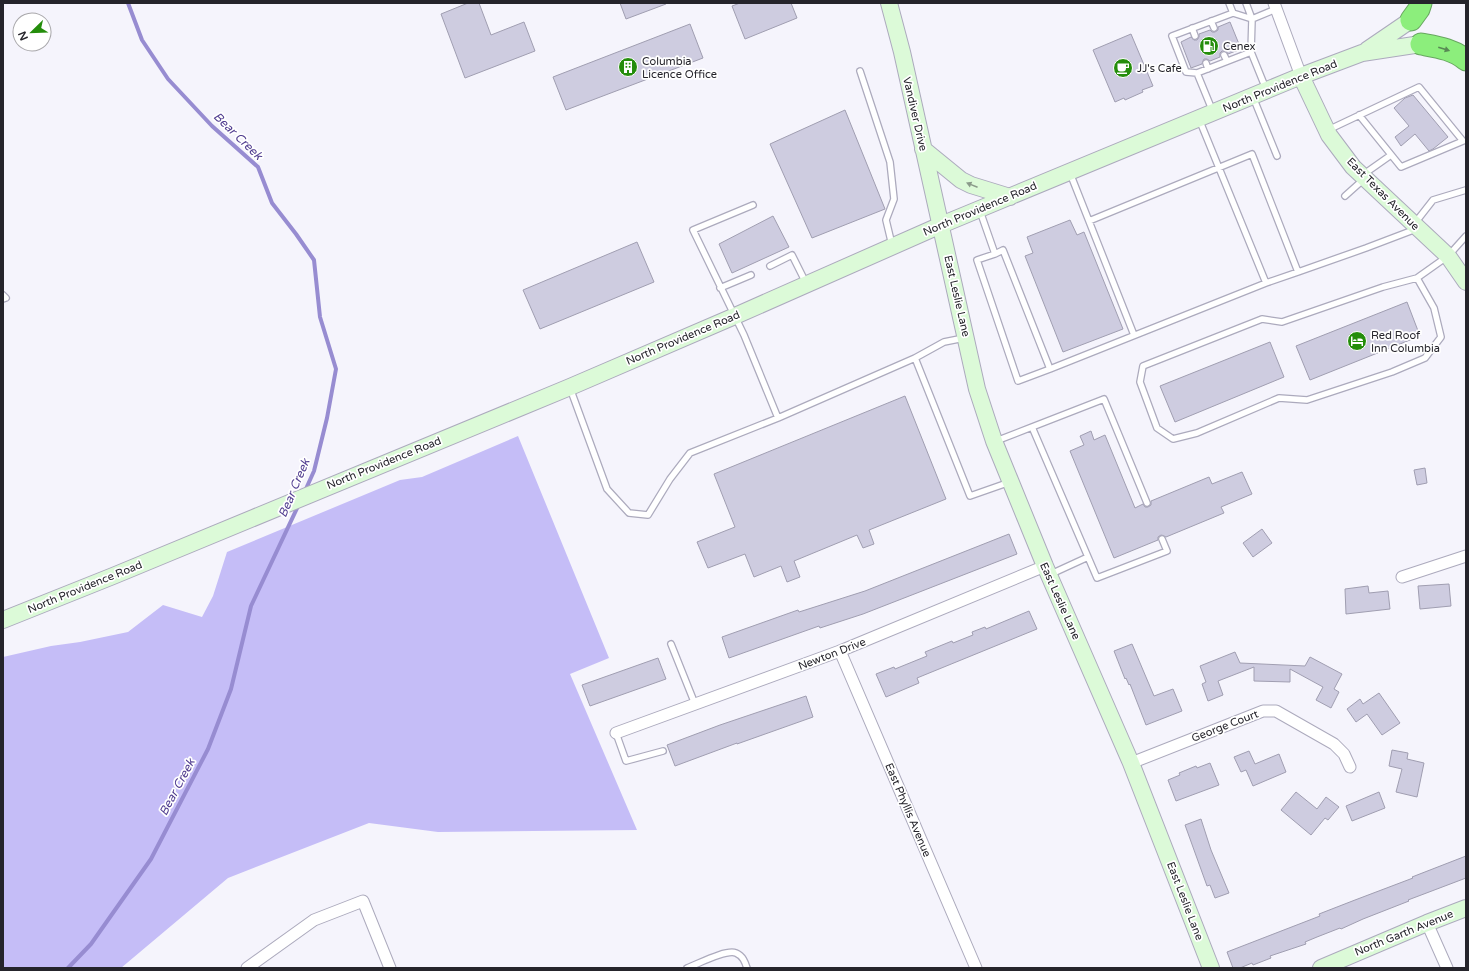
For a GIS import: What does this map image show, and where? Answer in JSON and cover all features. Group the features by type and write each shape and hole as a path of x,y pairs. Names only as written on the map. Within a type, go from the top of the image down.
{"highway":[{"path":"1421,44 1442,48 1458,54 1466,60"}],"street":[{"name":"Vandiver Drive","path":"888,3 902,52 941,225"},
{"path":"1275,6 1301,76"},
{"name":"North Providence Road","path":"1362,53 1416,12"},
{"name":"North Providence Road","path":"3,620 570,387 807,285 941,225 1301,76 1362,53 1421,44"},
{"name":"East Texas Avenue","path":"1301,76 1326,131 1353,167 1448,256 1466,282"},
{"path":"923,149 961,180 971,185 1010,196"},
{"name":"East Leslie Lane","path":"941,225 977,389 994,441 1047,571 1131,763 1211,968"},
{"path":"1402,576 1466,556"},
{"name":"Newton Drive","path":"616,733 840,651 1047,571"},
{"name":"East Phyllis Avenue","path":"840,651 976,968"},
{"name":"George Court","path":"1131,763 1263,711 1276,711 1334,744 1344,754 1350,767"},
{"path":"247,968 314,920 363,901 390,968"},
{"name":"North Garth Avenue","path":"1321,968 1466,908"},
{"path":"1427,923 1446,968"}],"lane":[{"path":"1229,3 1233,13"},
{"path":"1246,3 1252,19 1252,52 1260,93 1277,156"},
{"path":"1252,52 1225,58 1197,74 1186,72 1172,36 1233,13 1252,19 1275,6"},
{"path":"1210,21 1214,28"},
{"path":"1192,28 1195,36"},
{"path":"1206,63 1208,69"},
{"path":"860,70 890,162 894,199 886,220 893,247"},
{"path":"1197,74 1214,112"},
{"path":"1326,131 1419,87 1463,141 1401,167 1360,115"},
{"path":"1198,118 1266,283"},
{"path":"1089,221 1252,154 1298,272"},
{"path":"1345,196 1364,177 1391,155"},
{"path":"1070,172 1134,335"},
{"path":"1050,369 1003,250 978,260 1018,381 1050,369 1266,283 1366,248 1416,226 1433,200 1466,190"},
{"path":"753,205 693,230 735,316 778,418"},
{"path":"979,209 995,254"},
{"path":"1417,278 1434,308 1441,338 1425,358 1392,372 1307,400 1279,398 1191,435 1173,440 1157,428 1140,382 1143,366 1262,319 1282,322 1382,287 1417,278 1448,256 1466,236"},
{"path":"770,266 792,255 807,285"},
{"path":"720,288 750,275"},
{"path":"570,387 608,488 629,513 648,515 670,479 690,453 778,418 916,358 944,342 966,337"},
{"path":"916,358 970,496 1011,482"},
{"path":"994,441 1104,399 1147,503"},
{"path":"1032,427 1097,578 1167,551 1162,539"},
{"path":"1047,571 1088,557"},
{"path":"671,644 695,704"},
{"path":"616,733 626,761 662,751"},
{"path":"687,968 726,953 734,952 741,956 747,968"}],"shaded area":[{"path":"518,436 609,658 570,674 637,830 438,832 369,823 228,878 121,968 3,968 3,657 51,646 80,642 128,632 163,605 202,617 213,596 227,552 400,480 422,477"}],"building":[{"path":"468,3 479,3 491,35 524,22 535,51 465,78 441,14"},
{"path":"620,3 665,3 666,4 626,19"},
{"path":"740,3 791,3 797,18 745,39 732,6"},
{"path":"1230,22 1241,49 1228,54 1226,51 1222,51 1220,53 1220,57 1210,61 1204,59 1202,64 1191,68 1181,42 1191,37 1194,40 1197,40 1199,34 1210,30 1215,32 1218,30 1218,27"},
{"name":"Columbia Licence Office","path":"690,24 703,58 566,110 553,77"},
{"name":"JJ's Cafe","path":"1131,34 1153,86 1142,90 1143,92 1125,100 1124,98 1115,102 1093,50"},
{"path":"1413,95 1448,137 1429,151 1415,134 1401,146 1395,137 1409,126 1394,108 1405,98"},
{"path":"845,110 885,209 812,238 770,144"},
{"path":"773,216 789,247 732,273 719,244"},
{"path":"1070,220 1077,235 1084,232 1123,329 1063,352 1025,256 1033,253 1027,237"},
{"path":"637,242 654,282 540,329 523,290"},
{"path":"1407,302 1420,336 1310,380 1296,346"},
{"path":"1270,342 1284,377 1175,422 1160,386"},
{"path":"905,396 946,499 869,530 874,544 863,548 857,535 794,561 800,577 787,582 781,566 754,577 745,554 708,568 697,542 735,527 714,474"},
{"path":"1091,431 1094,440 1105,435 1135,508 1143,504 1145,507 1148,507 1151,505 1151,501 1209,477 1212,484 1242,472 1252,494 1221,507 1224,513 1166,537 1161,535 1158,537 1158,540 1114,558 1070,451 1084,445 1080,436"},
{"path":"1425,468 1427,483 1417,485 1414,470"},
{"path":"1262,529 1272,543 1253,557 1243,543"},
{"path":"1009,534 1017,554 863,614 820,628 819,626 729,658 722,637 798,610 799,612 865,591"},
{"path":"1449,584 1451,606 1420,609 1418,586"},
{"path":"1368,586 1369,593 1388,591 1390,609 1346,614 1345,589"},
{"path":"1029,611 1037,629 917,678 919,683 886,697 876,674 894,667 895,669 927,656 925,652 952,641 953,643 973,635 972,632 985,627 986,629"},
{"path":"1132,644 1154,696 1173,689 1182,711 1146,725 1130,684 1129,685 1126,678 1125,679 1114,651"},
{"path":"1235,652 1240,663 1305,666 1310,657 1342,674 1334,689 1339,692 1331,708 1316,700 1323,687 1290,669 1290,682 1254,681 1254,667 1218,681 1223,695 1208,701 1202,684 1206,682 1200,666"},
{"path":"658,658 666,679 590,706 582,685"},
{"path":"1379,693 1400,723 1382,735 1367,714 1356,722 1347,709 1360,699 1363,704"},
{"path":"806,696 813,717 675,766 667,745 720,725"},
{"path":"1392,750 1408,753 1407,759 1424,763 1417,797 1396,792 1402,769 1389,766"},
{"path":"1249,751 1255,764 1279,754 1286,772 1253,786 1246,770 1241,772 1234,757"},
{"path":"1210,763 1219,785 1176,801 1168,780 1180,775 1179,773 1196,766 1197,768"},
{"path":"1296,792 1317,809 1326,797 1339,807 1328,820 1325,818 1311,835 1281,810"},
{"path":"1379,792 1385,808 1352,821 1346,806"},
{"path":"1201,819 1211,850 1229,893 1215,898 1210,885 1207,886 1185,825"},
{"path":"1466,856 1466,878 1408,900 1409,901 1341,929 1340,928 1317,937 1305,942 1306,944 1270,956 1271,958 1253,965 1252,963 1240,968 1233,968 1227,952 1320,916 1319,914"}],"waterway":[{"name":"Bear Creek","path":"128,3 142,40 168,79 212,126 258,167 272,203 314,260 320,317 336,369 327,418 314,471 305,491"},
{"name":"Bear Creek","path":"68,968 91,944 151,859 208,749 231,689 251,606 299,504"}],"place":[{"name":"Cenex","path":"1209,46"},
{"name":"Columbia Licence Office","path":"628,67"},
{"name":"JJ's Cafe","path":"1123,68"},
{"name":"Red Roof Inn Columbia","path":"1357,341"}]}
